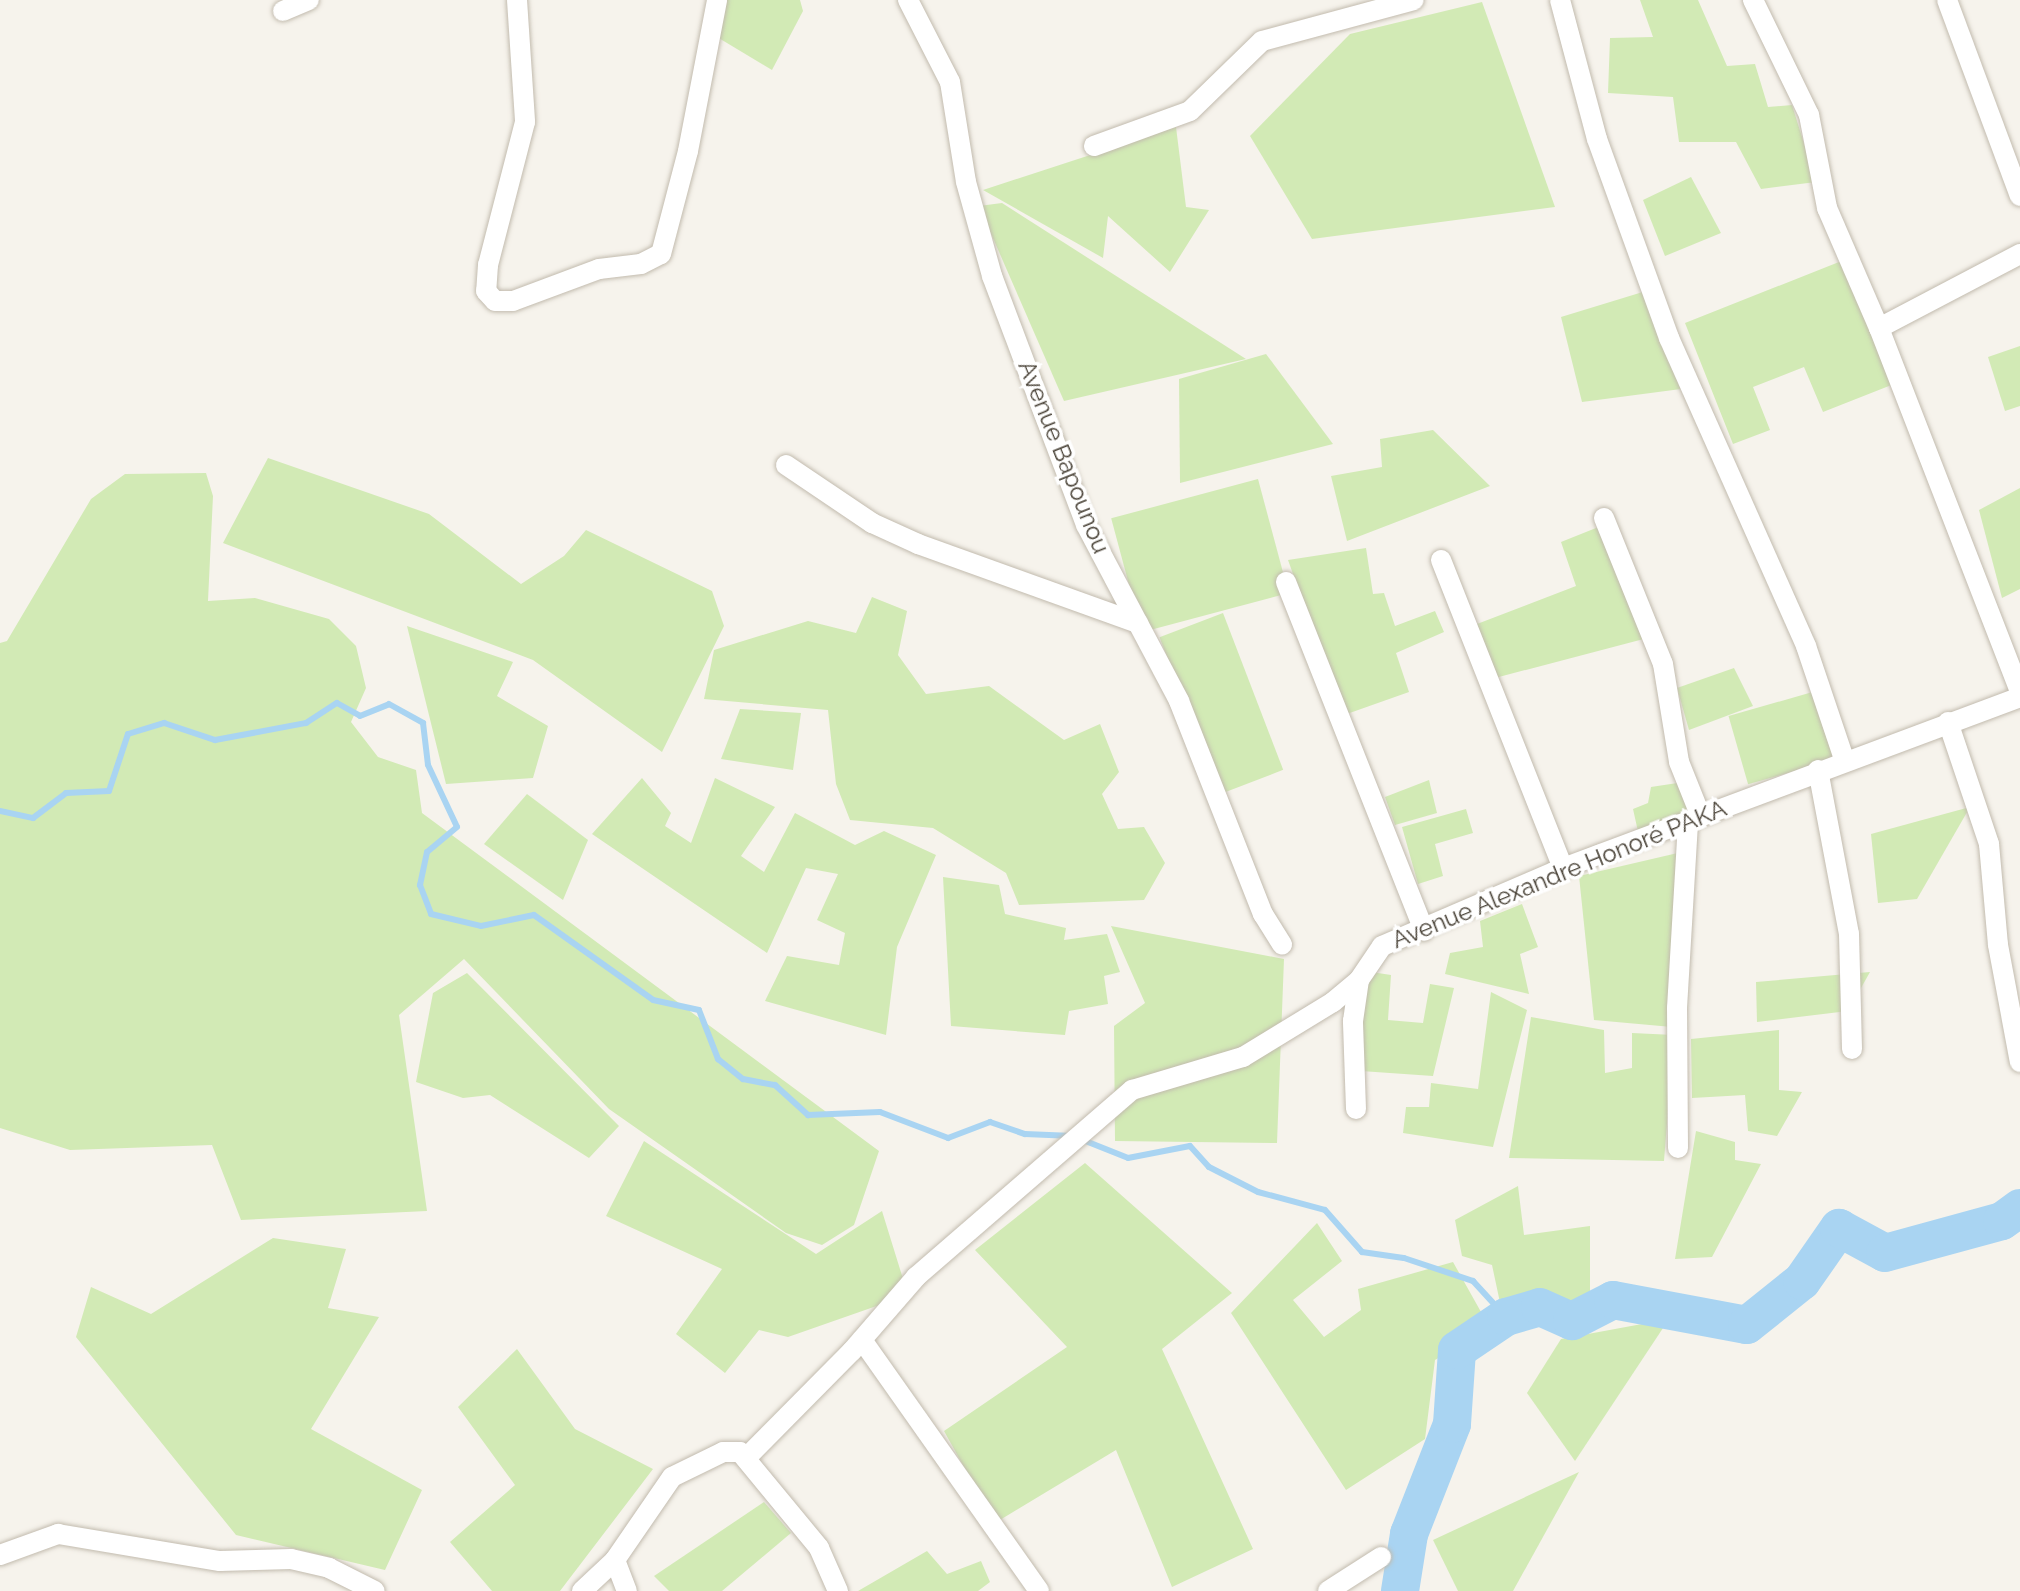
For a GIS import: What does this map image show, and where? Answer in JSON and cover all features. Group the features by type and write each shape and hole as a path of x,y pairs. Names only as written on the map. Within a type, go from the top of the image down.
{"street":[{"path":"283,11 309,0"},
{"path":"517,0 525,122 488,265 486,291 495,301 513,301 599,269 641,264 661,254 688,151 717,0"},
{"name":"Avenue Bapounou","path":"908,0 950,82 966,182 992,276 1086,525 1179,701 1263,914 1282,944"},
{"path":"1094,146 1190,111 1262,41 1378,6 1414,0"},
{"path":"1560,0 1597,139 1669,338 1806,646 1844,759"},
{"path":"1753,0 1809,115 1827,208 1879,328 2020,694"},
{"path":"1947,0 2020,196"},
{"path":"1879,328 2020,254"},
{"path":"786,465 872,523 918,544 1138,623"},
{"path":"1604,518 1663,664 1679,762 1694,819 1677,1008 1678,1148"},
{"path":"1441,560 1563,868"},
{"path":"1286,582 1424,931"},
{"name":"Avenue Alexandre Honoré PAKA","path":"747,1457 862,1340 916,1277 1065,1154 1107,1107 1132,1090 1243,1057 1359,980 1382,946 1424,931 1563,868 2020,694"},
{"path":"1948,722 1989,844 1998,945 2020,1062"},
{"path":"1818,770 1849,934 1852,1049"},
{"path":"1356,1109 1353,1021 1359,980"},
{"path":"862,1340 1039,1591"},
{"path":"582,1591 615,1560 672,1477 723,1452 747,1457 819,1548 838,1591"},
{"path":"0,1555 58,1534 220,1561 291,1559 329,1568 375,1591"},
{"path":"1328,1591 1381,1557"},
{"path":"615,1560 627,1591"}],"green space":[{"path":"719,0 800,0 803,11 772,70 717,37"},
{"path":"1640,0 1698,0 1727,66 1755,64 1768,107 1792,105 1816,182 1761,189 1736,142 1679,142 1673,97 1608,93 1610,38 1653,37"},
{"path":"1482,2 1555,207 1312,239 1250,136 1350,34"},
{"path":"1176,127 1186,207 1209,210 1170,272 1108,216 1103,258 983,190"},
{"path":"1691,177 1721,233 1665,256 1643,200"},
{"path":"1002,203 1246,359 1064,401 979,206"},
{"path":"1844,260 1894,384 1823,412 1804,367 1753,387 1770,430 1733,444 1685,323"},
{"path":"1646,291 1681,389 1582,402 1561,317"},
{"path":"2020,346 2020,406 2005,411 1988,357"},
{"path":"1266,354 1333,444 1180,483 1179,379"},
{"path":"1433,430 1490,486 1347,541 1331,476 1382,467 1380,439"},
{"path":"268,458 429,514 521,584 564,556 586,530 712,591 724,626 662,752 533,660 223,543"},
{"path":"206,473 213,496 208,601 255,598 329,619 356,646 366,688 351,722 378,757 416,770 422,813 879,1151 854,1225 822,1245 786,1233 609,1109 464,959 399,1015 427,1211 241,1220 212,1145 70,1150 0,1128 0,643 7,641 91,499 125,474"},
{"path":"1258,479 1289,593 1142,632 1111,518"},
{"path":"2020,488 2020,589 2002,598 1979,510"},
{"path":"1606,524 1655,636 1495,678 1477,624 1576,586 1561,542"},
{"path":"1366,548 1373,594 1384,593 1395,626 1435,611 1444,632 1396,653 1409,692 1344,715 1288,560"},
{"path":"872,597 907,611 898,655 926,694 989,686 1064,740 1100,724 1119,772 1102,794 1118,829 1144,827 1165,863 1144,900 1019,905 1006,873 933,828 850,820 836,784 828,710 704,699 714,650 808,621 856,633"},
{"path":"1223,613 1283,770 1220,794 1160,637"},
{"path":"407,626 513,662 497,696 548,726 533,778 446,784"},
{"path":"1734,668 1753,706 1689,730 1677,688"},
{"path":"1816,691 1836,759 1748,784 1729,716"},
{"path":"740,709 801,713 793,770 721,759"},
{"path":"642,778 671,813 665,826 691,843 715,778 775,807 741,856 764,872 795,813 855,845 884,831 936,855 897,947 886,1035 765,1001 787,956 839,965 845,933 817,920 838,874 806,868 767,953 592,834"},
{"path":"1429,780 1437,813 1395,825 1385,797"},
{"path":"1684,782 1693,816 1639,836 1633,809 1648,803 1651,787"},
{"path":"527,794 588,840 563,900 484,844"},
{"path":"1970,807 1917,899 1878,903 1871,834"},
{"path":"1466,809 1473,833 1435,844 1443,876 1418,884 1402,827"},
{"path":"1682,852 1672,1027 1594,1020 1579,876"},
{"path":"943,877 999,885 1005,914 1066,928 1064,940 1107,934 1120,972 1104,976 1108,1004 1069,1011 1065,1035 951,1026"},
{"path":"1522,904 1538,947 1520,954 1529,994 1445,974 1450,953 1483,947 1480,921"},
{"path":"1111,926 1284,959 1277,1143 1115,1141 1114,1026 1145,1003"},
{"path":"1358,970 1391,975 1388,1020 1423,1023 1430,984 1454,988 1433,1076 1361,1071"},
{"path":"1870,972 1848,1011 1757,1022 1756,982"},
{"path":"467,973 619,1126 589,1158 490,1095 463,1098 416,1082 433,993"},
{"path":"1491,992 1527,1010 1493,1147 1403,1133 1406,1107 1429,1107 1431,1083 1478,1089"},
{"path":"1531,1017 1604,1030 1605,1073 1632,1068 1632,1033 1674,1035 1664,1161 1509,1158"},
{"path":"1779,1030 1779,1090 1802,1092 1777,1136 1748,1131 1745,1095 1692,1098 1691,1039"},
{"path":"1696,1131 1735,1142 1735,1160 1761,1164 1712,1257 1675,1259"},
{"path":"644,1141 816,1254 882,1211 908,1295 788,1337 759,1330 725,1373 676,1334 722,1269 606,1216"},
{"path":"1085,1163 1232,1293 1162,1349 1253,1549 1172,1587 1116,1450 995,1523 944,1431 1067,1347 975,1250"},
{"path":"1518,1186 1524,1235 1590,1226 1590,1308 1502,1312 1492,1265 1462,1256 1455,1220"},
{"path":"1317,1223 1342,1261 1293,1300 1324,1337 1361,1310 1358,1289 1453,1262 1490,1328 1435,1360 1425,1439 1346,1490 1231,1313"},
{"path":"273,1238 346,1249 328,1308 379,1317 311,1429 422,1490 385,1570 236,1535 76,1337 91,1287 151,1314"},
{"path":"1669,1319 1575,1461 1527,1393 1561,1339"},
{"path":"517,1349 575,1429 653,1469 560,1591 492,1591 450,1542 515,1485 458,1407"},
{"path":"1579,1472 1513,1591 1458,1591 1433,1540"},
{"path":"764,1502 791,1533 722,1591 669,1591 654,1576"},
{"path":"927,1551 947,1574 981,1561 990,1582 978,1591 858,1591"}],"waterway":[{"path":"0,811 33,818 66,793 109,791 128,734 164,723 215,740 306,723 337,703 360,716 389,704 423,723 428,765 457,827 427,852 420,885 431,914 481,926 534,915 653,1000 699,1010 718,1059 743,1079 775,1085 808,1115 880,1112 948,1138 990,1122 1025,1134 1073,1136"},
{"path":"1083,1140 1128,1158 1190,1146 1209,1167 1258,1192 1325,1210 1362,1252 1404,1258 1473,1281 1506,1317"},
{"path":"1400,1591 1409,1534 1452,1424 1457,1350 1506,1317 1540,1307 1572,1321 1613,1300 1747,1325 1802,1281 1839,1228 1885,1253 2002,1221 2020,1208"}]}
